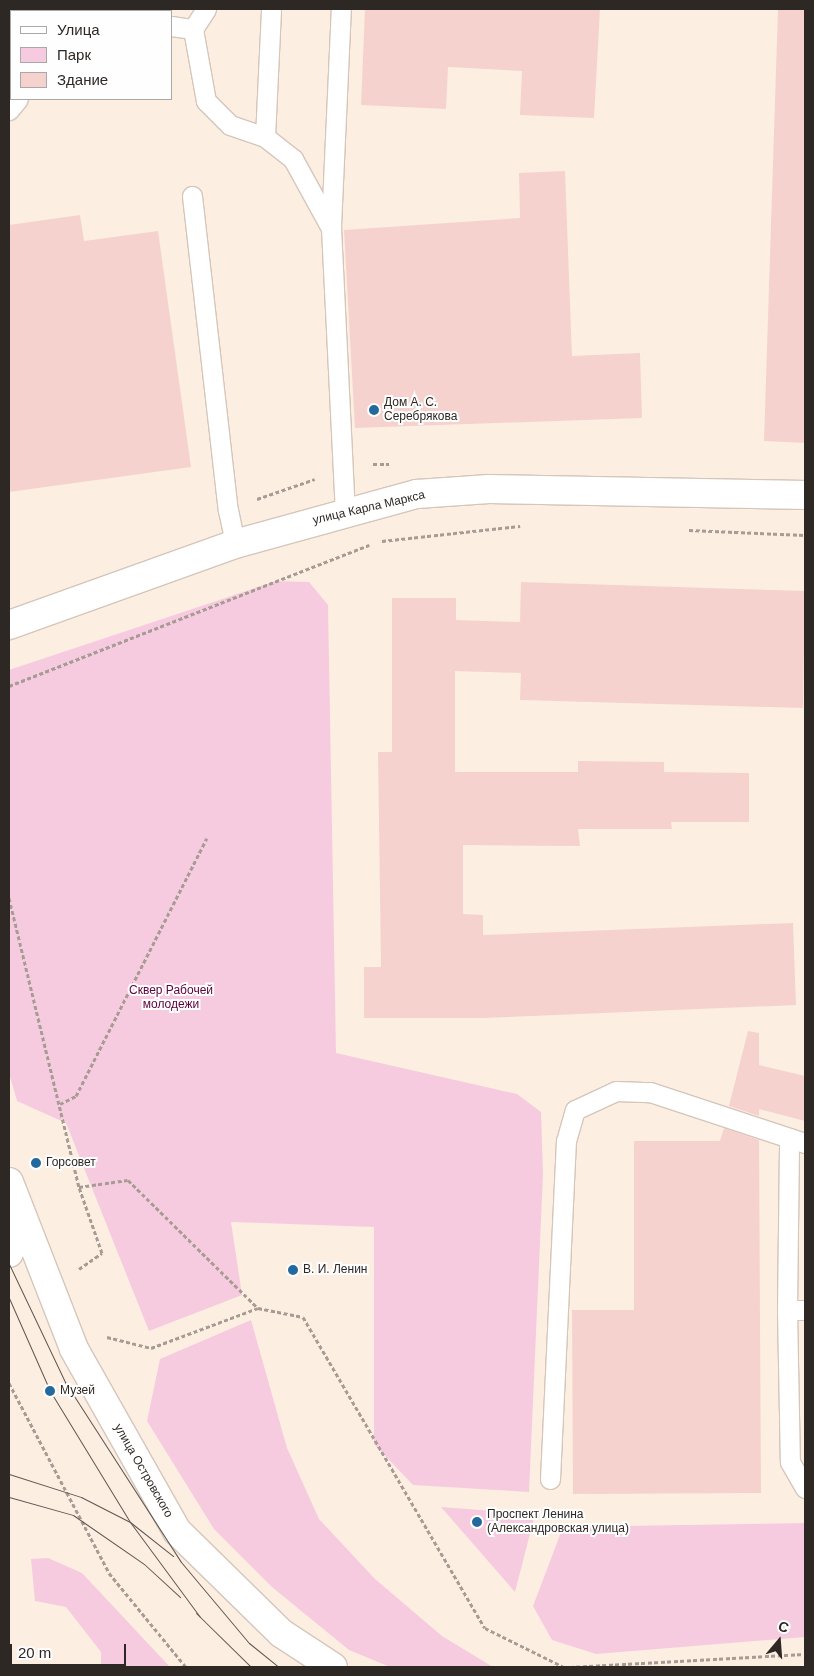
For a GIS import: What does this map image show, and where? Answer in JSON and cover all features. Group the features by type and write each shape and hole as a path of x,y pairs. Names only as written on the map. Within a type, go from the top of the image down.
{"street":[{"name":"улица Карла Маркса","path":"9,625 236,544 345,512 417,494 489,489 805,495"},
{"name":"улица Островского","path":"9,1182 22,1222 74,1349 177,1531 281,1633 333,1667"},
{"path":"9,1253 22,1222"}],"lane":[{"path":"206,9 193,29 206,101 230,125 265,137 293,159 331,228"},
{"path":"341,9 331,228 345,512"},
{"path":"265,137 271,10"},
{"path":"172,26 193,29"},
{"path":"9,110 17,100"},
{"path":"192,196 228,510 236,544"},
{"path":"550,1479 566,1142 576,1110 616,1091 650,1092 797,1140 796,1310 790,1462 805,1488"}],"path":[{"path":"9,686 378,542 524,526"},
{"path":"679,529 805,534"},
{"path":"60,1104 76,1096 207,838"},
{"path":"9,898 79,1187 102,1253"},
{"path":"79,1187 128,1180 258,1308"},
{"path":"104,1336 150,1348 258,1308 302,1317 485,1628 564,1667"},
{"path":"9,1383 109,1573 186,1667"},
{"path":"570,1667 805,1654"}],"green space":[{"name":"Сквер Рабочей молодежи","path":"276,581 309,582 328,605 336,1053 517,1094 541,1112 543,1174 529,1492 413,1485 374,1444 374,1227 231,1222 242,1295 149,1331 66,1123 17,1101 9,1073 9,670"},
{"path":"251,1320 287,1448 319,1519 375,1579 442,1636 493,1667 390,1667 349,1650 272,1587 214,1529 147,1421 160,1359"},
{"path":"441,1507 535,1514 515,1592"},
{"path":"805,1523 805,1637 596,1654 552,1640 533,1606 563,1527"},
{"path":"48,1558 82,1573 170,1667 101,1667 101,1652 66,1607 35,1601 31,1559"}],"building":[{"path":"365,9 600,9 594,118 520,115 522,71 448,67 446,109 361,105"},
{"path":"778,9 805,9 805,443 764,441"},
{"path":"565,171 572,356 640,353 642,418 355,428 344,230 520,218 519,173"},
{"path":"80,215 84,241 158,231 191,467 9,492 9,225"},
{"path":"521,582 805,591 803,708 520,700 521,673 455,671 455,772 578,772 578,761 664,762 664,772 749,773 749,822 671,822 672,829 578,829 580,846 463,845 463,914 483,915 483,935 793,923 796,1005 483,1018 364,1018 364,967 381,967 378,752 392,752 392,598 456,598 456,620 520,622"},
{"path":"748,1031 759,1033 759,1065 805,1076 805,1121 759,1109 759,1116 729,1106"},
{"path":"724,1128 759,1140 761,1493 573,1494 572,1310 634,1310 634,1141 720,1141"}],"tram line":[{"path":"9,1264 65,1382 181,1562 249,1643 279,1667"},
{"path":"9,1298 50,1391 130,1522 200,1617"},
{"path":"9,1474 81,1497 130,1522 173,1556"},
{"path":"9,1497 73,1515 144,1564 180,1597"},
{"path":"196,1613 251,1667"}],"place":[{"name":"Дом А. С. Серебрякова","path":"374,410"},
{"name":"Горсовет","path":"36,1163"},
{"name":"В. И. Ленин","path":"293,1270"},
{"name":"Музей","path":"50,1391"},
{"name":"Проспект Ленина (Александровская улица)","path":"477,1522"}]}
